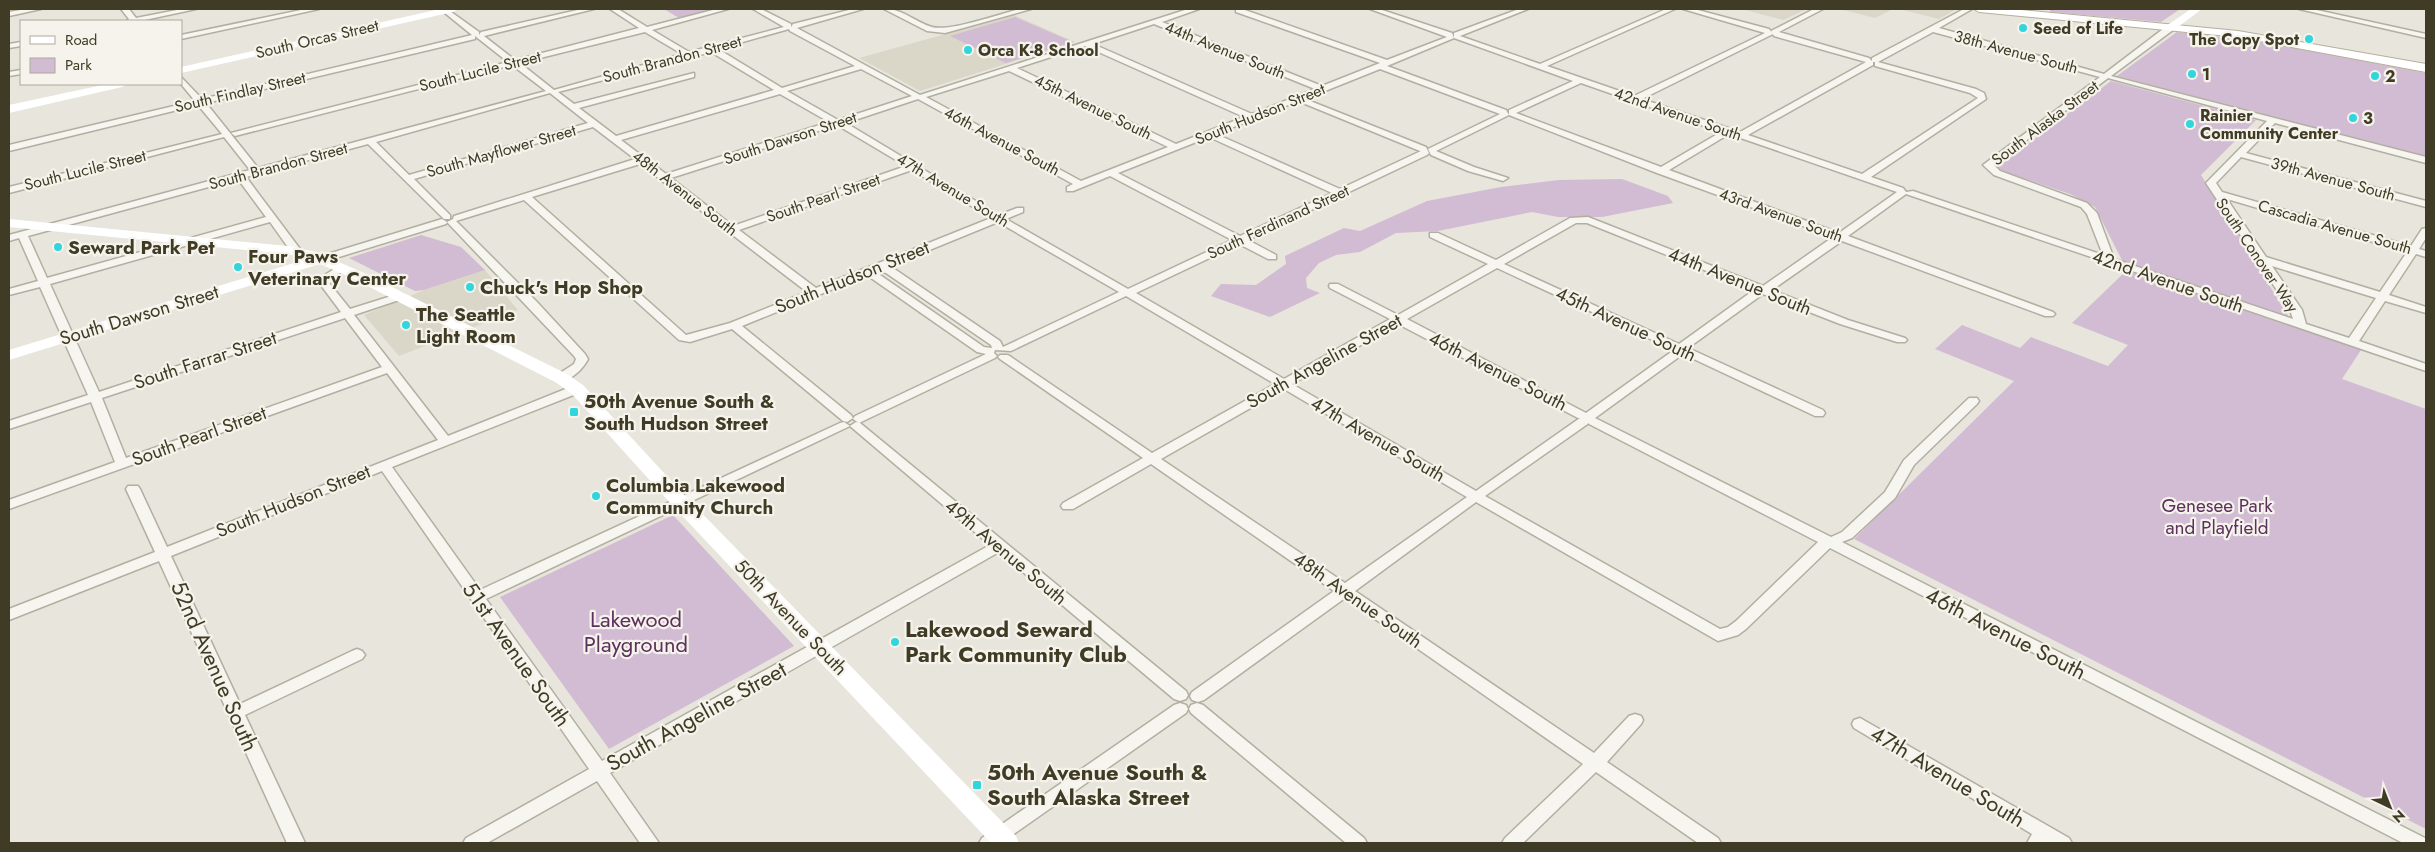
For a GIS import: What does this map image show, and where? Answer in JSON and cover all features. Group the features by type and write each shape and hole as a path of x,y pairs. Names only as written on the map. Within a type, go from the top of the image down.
{"main road":[{"path":"1979,9 2254,37 2426,68"}],"street":[{"path":"9,14 36,9"},
{"path":"125,9 132,20"},
{"path":"138,20 192,9"},
{"path":"182,38 315,9"},
{"name":"48th Avenue South","path":"447,9 478,36 666,177 815,293"},
{"name":"South Orcas Street","path":"182,70 447,9"},
{"name":"South Findlay Street","path":"9,148 590,9"},
{"path":"613,9 688,55"},
{"name":"South Lucile Street","path":"9,190 725,9"},
{"name":"46th Avenue South","path":"756,9 1081,185"},
{"name":"South Brandon Street","path":"9,238 860,9"},
{"path":"888,9 930,29 940,31 953,30 1027,9"},
{"name":"South Dawson Street","path":"666,177 1195,9"},
{"name":"42nd Avenue South","path":"1372,9 1904,192 2426,368"},
{"name":"South Hudson Street","path":"1070,189 1525,9"},
{"path":"1539,67 1672,9"},
{"path":"1687,9 1981,95 1982,100 1864,177"},
{"path":"1635,99 1820,9"},
{"path":"1741,135 1968,9"},
{"name":"South Alaska Street","path":"2110,261 2092,214 2077,201 1997,174 1989,168 1989,163 2197,9"},
{"path":"2303,9 2426,36"},
{"name":"43rd Avenue South","path":"1239,10 1508,114 2049,314"},
{"name":"44th Avenue South","path":"1154,22 1323,89"},
{"name":"38th Avenue South","path":"1932,29 2426,160"},
{"path":"1086,44 1252,117"},
{"name":"47th Avenue South","path":"712,49 1476,497 1718,635 1733,631 1741,625 1827,542"},
{"path":"616,140 862,66"},
{"name":"45th Avenue South","path":"1010,68 1176,147"},
{"name":"South Mayflower Street","path":"572,107 691,75"},
{"path":"182,80 256,171"},
{"name":"South Ferdinand Street","path":"478,597 1579,80"},
{"path":"9,109 117,85"},
{"name":"44th Avenue South","path":"1299,98 1428,151 1503,178"},
{"name":"South Conover Way","path":"2273,120 2211,183 2260,259 2296,310 2300,326"},
{"name":"South Mayflower Street","path":"408,178 595,124"},
{"path":"1660,171 1729,131"},
{"path":"1209,134 1340,193"},
{"path":"9,223 296,251 322,259 401,296 569,384 580,366 582,359 579,354 533,304 370,140"},
{"name":"39th Avenue South","path":"2239,154 2426,204"},
{"name":"South Dawson Street","path":"9,355 642,160"},
{"name":"South Pearl Street","path":"732,229 913,167"},
{"path":"1111,173 1272,257"},
{"path":"241,176 296,251"},
{"path":"999,841 1344,590 1588,418 1754,294 1763,290 1904,192"},
{"name":"Cascadia Avenue South","path":"2216,193 2426,254"},
{"name":"South Hudson Street","path":"525,196 683,338 690,339 701,338 1020,210"},
{"path":"9,292 272,218"},
{"name":"44th Avenue South","path":"1581,219 1844,322 1901,340"},
{"name":"South Angeline Street","path":"1068,506 1496,263 1574,220 1581,219"},
{"path":"2352,343 2426,231"},
{"path":"22,234 42,283 95,396 122,464"},
{"name":"45th Avenue South","path":"1434,235 1819,413"},
{"path":"2260,259 2426,310"},
{"path":"341,268 327,278 325,284 445,441"},
{"name":"48th Avenue South","path":"876,268 875,276 981,350 998,352 1712,843"},
{"name":"46th Avenue South","path":"1334,286 1827,542 2419,843"},
{"name":"South Farrar Street","path":"9,425 401,296"},
{"name":"49th Avenue South","path":"734,325 1358,843"},
{"name":"South Pearl Street","path":"9,505 390,368"},
{"name":"South Hudson Street","path":"9,615 445,441 569,384"},
{"name":"50th Avenue South","path":"569,384 820,647 999,841"},
{"path":"1827,542 1847,535 1890,495 1909,463 1973,401"},
{"name":"51st Avenue South","path":"384,465 650,843"},
{"name":"52nd Avenue South","path":"133,489 296,843"},
{"name":"South Angeline Street","path":"472,843 998,546"},
{"path":"235,713 357,655"},
{"path":"1511,843 1595,763 1634,720"},
{"name":"47th Avenue South","path":"1860,724 2040,838 2063,843"}],"shaded area":[{"path":"1742,9 1807,9 1783,20"},
{"path":"1839,9 1893,9 1875,18"},
{"path":"1899,9 1948,9 1955,10 1939,19"},
{"name":"Orca K-8 School","path":"1014,15 1075,42 920,91 859,58"},
{"path":"485,270 518,310 399,356 364,315 424,290"}],"green space":[{"path":"664,9 714,9 679,18"},
{"path":"2049,9 2180,9 2161,22 2051,12"},
{"path":"1015,17 1073,42 1006,63 950,36"},
{"path":"2177,32 2259,41 2426,73 2426,157 2117,76"},
{"name":"Genesee Park and Playfield","path":"2111,81 2256,120 2201,175 2295,327 2361,350 2342,379 2426,409 2426,829 1854,539 2014,381 1935,349 1962,325 2020,348 2031,337 2108,366 2128,345 2072,323 2127,270 2095,207 2070,194 1995,169"},
{"path":"1622,179 1668,196 1673,203 1602,217 1558,217 1532,212 1438,231 1396,233 1360,252 1336,255 1319,263 1306,278 1307,288 1320,293 1270,317 1211,296 1221,284 1256,285 1286,264 1285,256 1344,228 1360,231 1427,201 1501,187 1559,180"},
{"path":"421,235 461,247 485,270 424,290 415,291 349,258"},
{"name":"Lakewood Playground","path":"673,515 794,646 609,749 500,597"}],"place":[{"name":"Seed of Life","path":"2023,28"},
{"name":"The Copy Spot","path":"2309,39"},
{"name":"Orca K-8 School","path":"968,50"},
{"name":"1","path":"2192,74"},
{"name":"2","path":"2375,76"},
{"name":"3","path":"2353,118"},
{"name":"Rainier Community Center","path":"2190,124"},
{"name":"Seward Park Pet","path":"58,247"},
{"name":"Four Paws Veterinary Center","path":"238,267"},
{"name":"Chuck's Hop Shop","path":"470,287"},
{"name":"The Seattle Light Room","path":"406,325"},
{"name":"50th Avenue South & South Hudson Street","path":"574,412"},
{"name":"Columbia Lakewood Community Church","path":"596,496"},
{"name":"Lakewood Seward Park Community Club","path":"895,642"},
{"name":"50th Avenue South & South Alaska Street","path":"977,785"}]}
